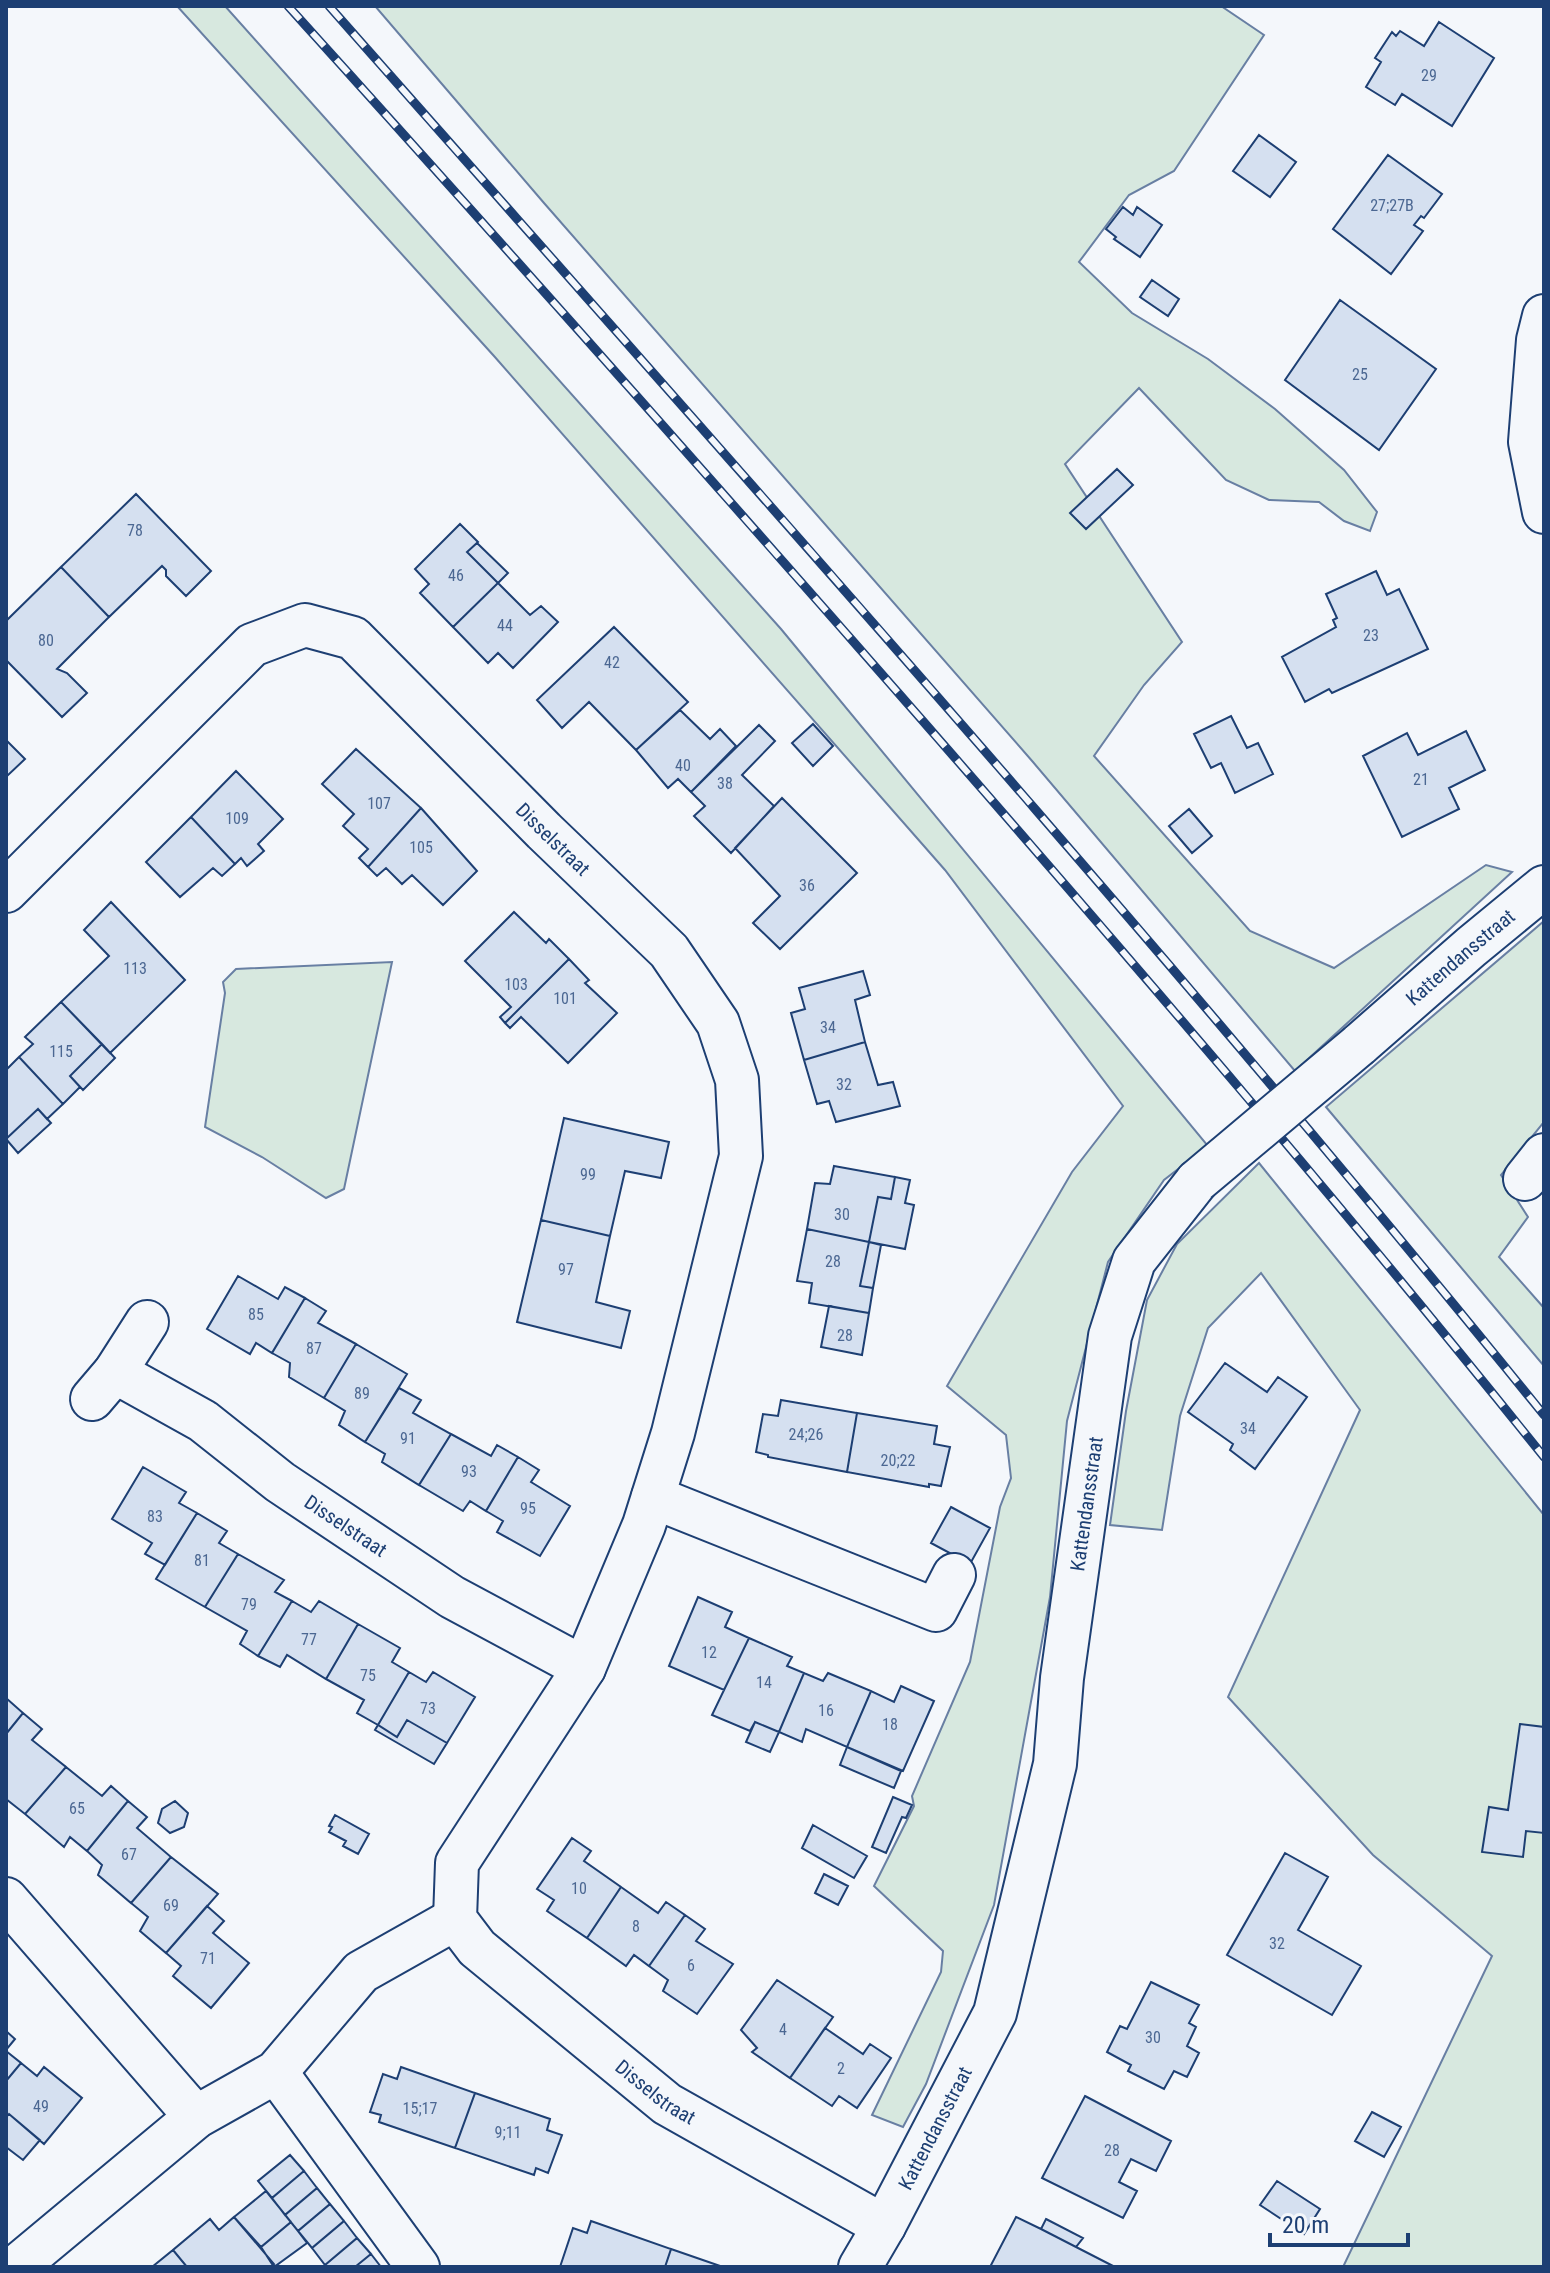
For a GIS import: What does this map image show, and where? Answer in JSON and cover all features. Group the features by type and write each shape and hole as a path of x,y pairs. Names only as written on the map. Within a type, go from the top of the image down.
{"street":[{"path":"1544,316 1538,340 1530,442 1544,512"},
{"name":"Disselstraat","path":"6,891 252,645 305,625 353,638 544,831 669,951 718,1023 737,1080 741,1156 673,1433 644,1525 584,1668 457,1863 455,1919 477,1948 667,2104 884,2226"},
{"name":"Kattendansstraat","path":"860,2267 995,2013 1055,1764 1062,1678 1110,1336 1134,1261 1197,1181 1544,887"},
{"name":"Disselstraat","path":"147,1322 104,1385 203,1421 280,1482 452,1597 584,1668"},
{"path":"653,1497 936,1610 954,1575"},
{"path":"6,1899 196,2117"},
{"path":"16,2267 196,2117 276,2072 361,1972 455,1919"},
{"path":"276,2072 418,2267"}],"shaded area":[{"path":"177,6 225,6 781,629 1208,1146 1164,1180 1108,1262 1067,1421 1050,1597 994,1905 926,2084 903,2127 872,2115 941,1972 943,1951 874,1886 914,1806 912,1796 970,1662 1000,1507 1011,1478 1006,1435 947,1386 1072,1172 1123,1106 945,870 494,356"},
{"path":"375,6 1221,6 1264,35 1174,171 1129,195 1079,262 1132,313 1208,359 1275,409 1344,470 1377,512 1370,531 1344,521 1319,502 1269,500 1226,480 1139,388 1065,464 1182,642 1144,685 1094,756 1250,931 1334,968 1486,865 1512,872 1295,1071 1033,762"},
{"path":"1544,921 1544,1122 1501,1175 1528,1217 1499,1257 1544,1308 1544,1366 1326,1107"},
{"path":"392,962 344,1189 326,1198 262,1157 205,1127 225,993 223,982 236,969"},
{"path":"1259,1163 1544,1515 1544,2267 1343,2267 1492,1956 1373,1855 1228,1697 1360,1410 1261,1273 1208,1328 1180,1416 1162,1530 1110,1525 1126,1411 1147,1300 1177,1244"}],"building":[{"path":"1439,22 1494,58 1452,126 1402,94 1395,105 1366,87 1381,62 1375,58 1392,32 1396,36 1400,31 1424,46"},
{"path":"1259,135 1296,162 1270,197 1233,171"},
{"path":"1388,155 1442,194 1424,218 1421,216 1414,225 1423,231 1391,274 1333,229"},
{"path":"1123,207 1133,215 1137,207 1162,225 1140,257 1114,239 1116,237 1106,229"},
{"path":"1152,280 1179,299 1168,316 1140,297"},
{"path":"1340,300 1436,369 1379,450 1285,380"},
{"path":"1117,469 1133,485 1086,529 1070,513"},
{"path":"136,494 211,571 186,596 166,576 162,566 109,617 61,567"},
{"path":"460,524 478,542 467,552 498,583 453,627 420,593 429,584 415,569"},
{"path":"477,543 508,573 498,583 467,552"},
{"path":"61,567 109,617 57,669 67,673 87,693 62,717 6,660 6,621"},
{"path":"1376,571 1387,595 1399,589 1428,649 1332,693 1329,689 1305,702 1282,657 1336,627 1333,620 1337,618 1326,594"},
{"path":"498,583 530,615 541,606 558,622 513,668 498,653 488,663 453,627"},
{"path":"614,627 688,702 636,750 589,702 562,728 537,700"},
{"path":"680,710 710,739 720,729 736,746 691,792 678,779 668,788 636,750"},
{"path":"1231,716 1247,748 1258,743 1273,774 1235,793 1221,763 1211,768 1194,734"},
{"path":"813,724 833,746 813,766 792,743"},
{"path":"759,725 775,741 742,775 774,806 731,853 694,816 705,806 691,792"},
{"path":"1466,731 1485,770 1449,788 1459,809 1402,837 1363,756 1407,733 1418,755"},
{"path":"6,740 25,759 6,777"},
{"path":"356,749 421,808 368,867 359,858 368,849 343,826 354,814 322,784"},
{"path":"236,771 283,819 258,844 264,851 247,866 241,858 235,864 191,817"},
{"path":"782,798 857,873 780,949 753,923 780,896 735,848"},
{"path":"421,808 477,871 443,905 412,875 402,884 386,868 377,876 368,867"},
{"path":"1189,809 1212,836 1192,853 1169,826"},
{"path":"191,817 235,864 222,876 213,868 180,897 146,862"},
{"path":"111,902 185,980 110,1053 61,1002 109,956 84,930"},
{"path":"514,912 546,943 549,939 569,959 505,1023 500,1017 511,1007 465,961"},
{"path":"569,959 589,980 585,983 617,1013 568,1063 521,1017 510,1028 505,1023"},
{"path":"863,971 870,995 855,1000 865,1042 804,1060 791,1013 805,1009 799,988"},
{"path":"61,1002 102,1044 70,1076 80,1087 63,1104 19,1057 33,1044 25,1037"},
{"path":"865,1042 878,1085 893,1082 900,1106 836,1122 829,1101 817,1104 804,1060"},
{"path":"102,1044 115,1058 83,1090 70,1076"},
{"path":"19,1057 63,1104 47,1119 38,1109 6,1139 6,1070"},
{"path":"38,1109 51,1123 18,1153 6,1139"},
{"path":"564,1118 669,1142 661,1178 625,1171 610,1236 541,1220"},
{"path":"834,1166 895,1177 891,1199 878,1197 869,1242 807,1229 815,1183 830,1184"},
{"path":"895,1177 910,1180 905,1203 914,1205 905,1249 869,1242 878,1197 891,1199"},
{"path":"541,1220 610,1236 596,1302 630,1311 621,1348 517,1322"},
{"path":"807,1229 869,1242 860,1286 873,1288 869,1313 809,1303 812,1283 797,1281"},
{"path":"869,1242 881,1245 873,1288 860,1286"},
{"path":"238,1276 278,1299 285,1287 305,1298 272,1353 256,1343 250,1354 207,1329"},
{"path":"305,1298 326,1311 318,1323 356,1344 324,1398 289,1377 290,1363 272,1353"},
{"path":"829,1306 869,1313 862,1355 821,1347"},
{"path":"356,1344 407,1374 365,1442 339,1425 345,1411 324,1398"},
{"path":"1225,1363 1267,1392 1278,1377 1307,1397 1255,1469 1230,1450 1233,1444 1188,1412"},
{"path":"399,1388 421,1400 413,1413 451,1434 419,1485 382,1462 385,1454 365,1442"},
{"path":"781,1400 857,1413 847,1472 756,1452 763,1414 778,1416"},
{"path":"857,1413 937,1426 934,1444 950,1447 941,1486 929,1484 929,1487 847,1472"},
{"path":"451,1434 491,1456 497,1445 518,1457 486,1511 470,1501 463,1511 419,1485"},
{"path":"518,1457 539,1470 531,1482 570,1506 540,1556 497,1532 503,1521 486,1511"},
{"path":"143,1467 186,1492 179,1503 197,1513 165,1565 145,1554 152,1543 112,1519"},
{"path":"951,1507 990,1528 970,1564 931,1543"},
{"path":"197,1513 227,1531 219,1543 238,1554 205,1607 156,1579"},
{"path":"238,1554 284,1580 275,1592 292,1601 258,1656 240,1644 247,1631 205,1607"},
{"path":"698,1597 732,1612 725,1627 749,1638 724,1690 669,1666"},
{"path":"292,1601 311,1612 319,1601 358,1624 326,1679 287,1655 280,1667 258,1656"},
{"path":"358,1624 400,1648 392,1662 409,1672 378,1725 357,1713 364,1700 326,1679"},
{"path":"749,1638 792,1657 787,1666 804,1673 779,1732 755,1722 750,1731 712,1715"},
{"path":"409,1672 426,1682 433,1672 475,1697 447,1743 407,1720 397,1737 378,1725"},
{"path":"804,1673 823,1681 828,1673 871,1691 847,1747 806,1729 802,1742 779,1732"},
{"path":"901,1686 934,1701 903,1771 847,1747 871,1691 894,1702"},
{"path":"6,1698 23,1713 6,1734"},
{"path":"23,1713 42,1729 32,1740 66,1767 25,1814 6,1799 6,1734"},
{"path":"407,1720 447,1743 434,1764 375,1730 378,1725 397,1737"},
{"path":"755,1722 779,1732 770,1752 746,1742"},
{"path":"1520,1724 1544,1727 1544,1833 1526,1831 1523,1857 1482,1852 1489,1807 1508,1810"},
{"path":"847,1747 901,1771 894,1788 840,1765"},
{"path":"66,1767 102,1796 111,1786 128,1801 87,1851 70,1837 64,1847 25,1814"},
{"path":"893,1797 912,1805 906,1818 902,1817 886,1853 872,1847"},
{"path":"128,1801 147,1817 137,1828 171,1857 131,1903 98,1875 102,1865 87,1851"},
{"path":"175,1801 188,1813 184,1827 170,1833 158,1823 162,1809"},
{"path":"335,1815 369,1834 358,1854 343,1846 346,1841 329,1832"},
{"path":"813,1825 867,1856 854,1878 802,1848"},
{"path":"572,1838 591,1851 584,1861 621,1887 587,1938 547,1911 554,1900 537,1889"},
{"path":"1285,1853 1328,1877 1298,1930 1361,1966 1332,2015 1227,1955"},
{"path":"171,1857 218,1894 166,1953 140,1931 148,1917 131,1903"},
{"path":"824,1874 848,1886 838,1905 815,1893"},
{"path":"621,1887 658,1913 666,1902 685,1915 649,1966 634,1955 626,1966 587,1938"},
{"path":"207,1906 224,1921 213,1933 249,1963 211,2008 173,1976 181,1966 166,1953"},
{"path":"685,1915 705,1929 696,1941 733,1964 697,2014 663,1991 668,1980 649,1966"},
{"path":"777,1980 833,2017 790,2078 752,2052 757,2048 741,2030"},
{"path":"1151,1982 1199,2005 1189,2023 1196,2027 1187,2046 1199,2053 1187,2077 1174,2071 1164,2089 1128,2071 1131,2065 1107,2052 1120,2026 1127,2029"},
{"path":"825,2028 863,2054 870,2044 891,2058 857,2108 839,2096 832,2106 790,2078"},
{"path":"6,2031 15,2039 6,2050"},
{"path":"6,2051 21,2063 6,2081"},
{"path":"21,2063 37,2076 44,2067 82,2098 44,2144 9,2114 6,2117 6,2081"},
{"path":"401,2067 475,2093 455,2148 379,2122 381,2115 370,2112 383,2074 397,2079"},
{"path":"475,2093 550,2119 547,2130 562,2135 548,2173 536,2168 534,2175 455,2148"},
{"path":"1085,2096 1171,2141 1156,2171 1131,2159 1119,2182 1137,2191 1123,2218 1042,2178"},
{"path":"1372,2112 1401,2127 1384,2157 1355,2141"},
{"path":"9,2114 40,2140 23,2160 6,2147 6,2117"},
{"path":"290,2155 304,2171 272,2198 258,2181"},
{"path":"304,2171 317,2188 285,2215 272,2198"},
{"path":"1277,2181 1320,2209 1304,2234 1260,2205"},
{"path":"317,2188 330,2204 298,2231 285,2215"},
{"path":"266,2191 291,2222 261,2247 234,2217"},
{"path":"330,2204 344,2221 312,2248 298,2231"},
{"path":"234,2217 274,2264 270,2267 187,2267 173,2250 210,2219 219,2230"},
{"path":"1016,2217 1041,2229 1115,2267 990,2267"},
{"path":"1046,2219 1083,2238 1076,2247 1041,2229"},
{"path":"344,2221 357,2238 325,2265 312,2248"},
{"path":"591,2221 671,2249 665,2267 560,2267 573,2228 587,2233"},
{"path":"291,2222 307,2243 274,2267 261,2247"},
{"path":"357,2238 371,2254 355,2267 326,2267 325,2265"},
{"path":"671,2249 723,2267 665,2267"},
{"path":"173,2250 187,2267 152,2267"},
{"path":"371,2254 381,2267 355,2267"}],"railway":[{"path":"288,6 685,451 1080,902 1314,1177 1544,1457"},
{"path":"329,6 1096,880 1397,1235 1544,1415"}]}
